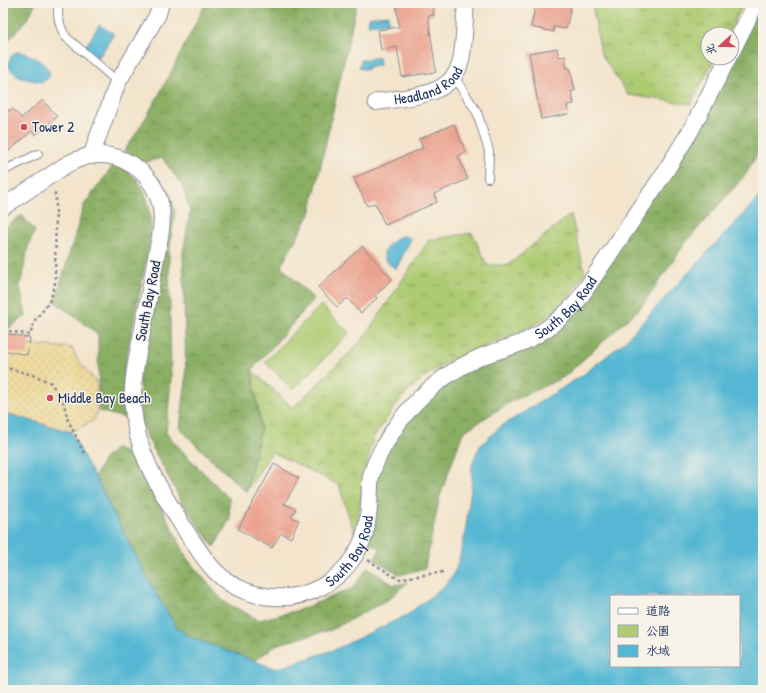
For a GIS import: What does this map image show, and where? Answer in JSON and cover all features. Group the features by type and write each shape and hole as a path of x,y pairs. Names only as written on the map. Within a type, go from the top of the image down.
{"street":[{"path":"91,156 118,82 158,14 161,3"},
{"name":"Headland Road","path":"376,102 430,93 440,89 454,77 460,64 462,54 466,3"},
{"path":"740,35 756,3"},
{"name":"South Bay Road","path":"3,207 66,165 91,156 114,157 132,164 150,181 161,204 162,220 134,373 134,417 138,441 152,476 197,547 214,570 232,585 247,592 258,595 295,597 322,587 340,574 356,553 365,532 368,519 370,488 374,467 384,446 404,416 429,390 452,373 474,360 517,344 542,331 556,322 577,302 665,172 694,123 724,66"}],"lane":[{"path":"59,3 57,12 58,21 66,37 118,82"},
{"path":"454,77 477,112 489,151 488,178"},
{"path":"3,171 38,154"}],"path":[{"path":"3,330 30,335 35,320 48,304 53,292 55,283 56,199 54,190 46,178"},
{"path":"3,367 33,375 51,383 63,400 68,420 85,455"},
{"path":"356,553 398,579 443,572"}],"green space":[{"path":"3,3 36,3 26,21 3,46"},
{"path":"206,3 357,3 310,214 281,266 314,299 252,370 261,429 246,492 180,428 186,380 183,253 190,212 182,185 162,158 138,164 124,151 158,97"},
{"path":"592,3 744,3 732,26 700,26 700,66 711,66 691,104 628,95 601,54"},
{"path":"763,3 763,144 746,174 686,242 642,306 564,377 512,401 463,432 440,496 425,568 400,575 374,559 381,549 364,540 374,474 408,405 529,338 577,301 724,66 740,66 740,40"},
{"path":"115,163 131,174 143,188 150,211 151,228 151,235 124,371 125,418 99,411 98,334 55,302 84,205"},
{"path":"158,178 169,192 175,212 169,252 171,380 166,433 229,498 230,519 214,547 184,506 139,422 140,372 160,192"},
{"path":"571,214 585,273 570,295 553,312 541,321 447,363 424,377 401,398 373,438 365,472 355,536 339,485 272,452 246,492 261,429 252,370 293,408 363,339 429,240 472,233 487,265 508,265"},
{"path":"22,215 35,231 28,247 20,287 26,316 3,332 3,229"},
{"path":"321,305 349,333 293,390 265,362"},
{"path":"116,448 138,460 188,560 223,601 259,620 299,610 353,588 368,567 393,585 407,583 389,599 331,630 278,644 254,661 190,637 176,627 151,585 95,477 104,459"}],"sand":[{"name":"Middle Bay Beach","path":"3,343 72,348 77,359 97,383 97,414 93,421 71,432 8,414 3,414"}],"water":[{"path":"388,15 389,22 368,25 369,17"},
{"path":"99,25 114,34 98,58 84,49"},
{"path":"17,52 29,55 43,64 48,69 48,78 41,82 20,76 12,71 9,67 9,60"},
{"path":"379,57 380,65 368,67 367,70 359,68 361,60"},
{"path":"763,190 763,690 3,690 3,414 8,414 71,432 151,585 176,627 190,637 276,669 336,649 407,615 444,586 453,575 459,560 465,534 472,481 472,465 480,446 500,427 583,375 623,343 760,196"},
{"path":"401,236 411,239 396,269 386,261 384,253 394,240"}],"building":[{"path":"396,3 432,3 434,15 428,16 436,72 402,77 397,47 381,50 378,30 399,27"},
{"path":"536,3 558,3 571,7 566,29 553,27 554,32 531,27"},
{"path":"557,48 559,57 565,56 567,68 570,68 575,91 571,91 574,104 567,105 569,114 541,119 529,53"},
{"name":"Tower 2","path":"43,100 57,117 35,135 32,131 3,156 3,113 13,109 21,118"},
{"path":"454,124 466,152 458,156 468,179 434,194 437,202 385,225 375,203 367,206 354,178 423,148 419,139"},
{"path":"362,246 392,279 375,296 377,298 361,313 347,298 337,307 318,287"},
{"path":"3,333 30,338 27,355 3,350"},
{"path":"274,464 299,478 284,504 296,509 291,517 299,520 291,538 281,533 272,548 238,529"}],"place":[{"name":"Tower 2","path":"24,127"},
{"name":"Middle Bay Beach","path":"50,398"}]}
